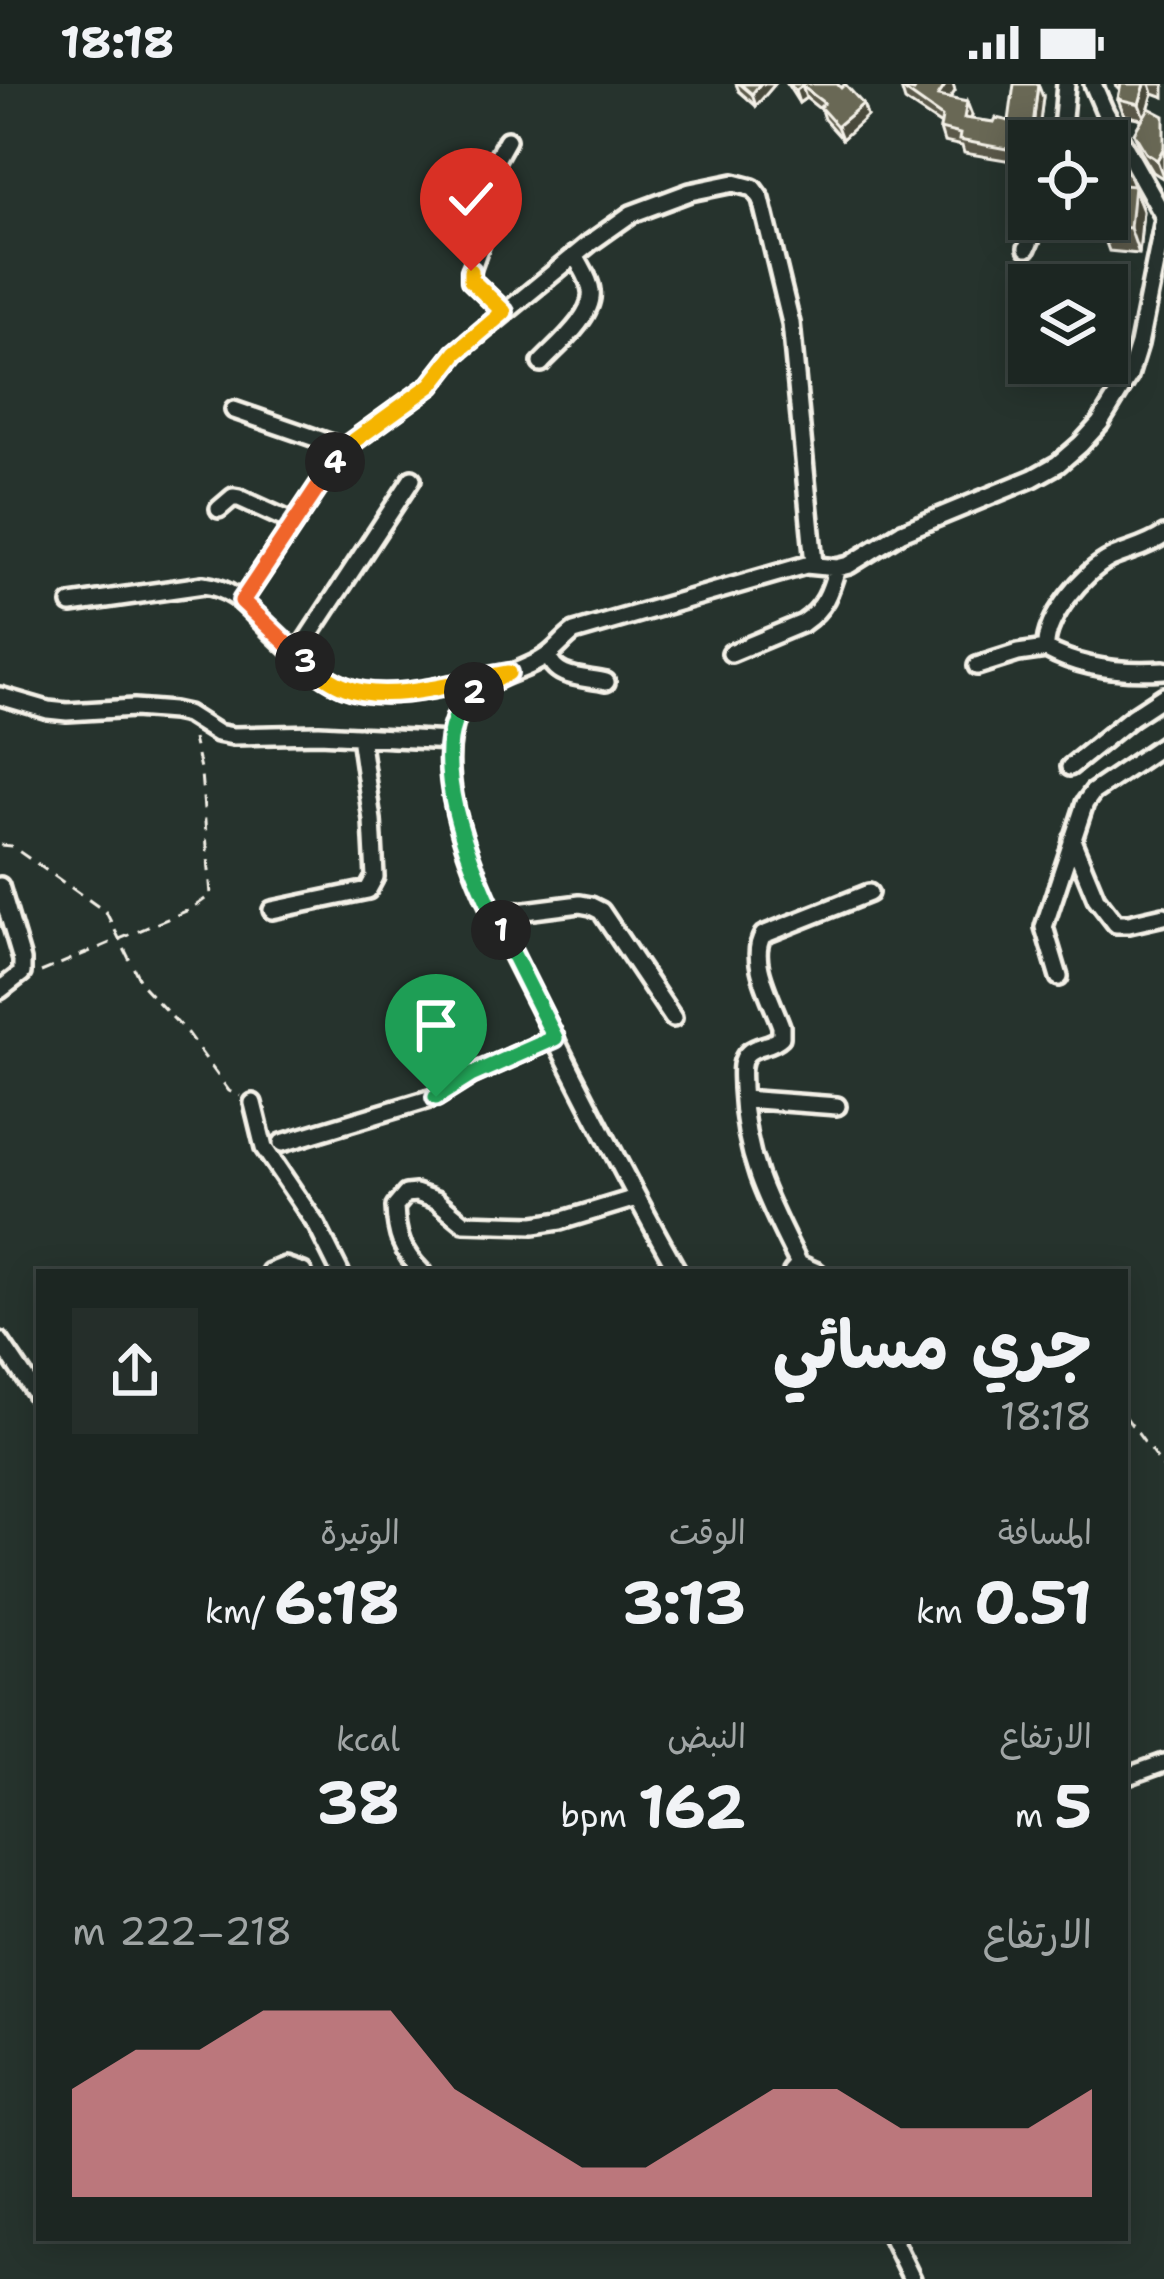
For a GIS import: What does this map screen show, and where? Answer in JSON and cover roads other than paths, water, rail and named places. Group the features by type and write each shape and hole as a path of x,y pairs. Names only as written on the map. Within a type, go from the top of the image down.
{"street":[{"path":"1063,120 1066,84"},
{"path":"676,1269 555,1038 470,858 449,773 457,716 478,688 549,655 574,632 814,564 849,565 918,524 1033,478 1081,444 1129,376 1159,281 1164,218 1093,84"},
{"path":"504,312 471,280 471,271 487,226 478,198 480,188 507,140"},
{"path":"242,601 344,448 431,385 456,353 631,214 734,182 758,193 790,322 814,564"},
{"path":"1027,248 1030,240"},
{"path":"541,363 590,306 591,288 574,255"},
{"path":"234,410 344,448"},
{"path":"297,654 412,479"},
{"path":"219,508 239,498 294,524"},
{"path":"1046,650 1059,609 1083,580 1107,560 1164,536"},
{"path":"731,653 814,615 829,597 837,568"},
{"path":"71,604 203,585 221,587 318,672 346,688 376,694 508,673"},
{"path":"977,666 1046,650 1128,673 1164,670"},
{"path":"549,655 558,672 606,682"},
{"path":"0,696 67,712 134,708 187,714 217,734 233,736 450,741"},
{"path":"1070,767 1164,696"},
{"path":"272,910 368,890 373,885 372,820 360,736"},
{"path":"1059,977 1044,928 1089,796 1164,744"},
{"path":"1072,840 1096,898 1116,924 1164,916"},
{"path":"0,886 22,960 22,973 8,985"},
{"path":"795,1268 748,1150 745,1055 781,1037 757,946 763,935 869,892"},
{"path":"494,915 580,904 601,911 673,1018"},
{"path":"282,1143 436,1097 471,1075 555,1038"},
{"path":"743,1099 837,1106"},
{"path":"253,1103 264,1148 317,1226 338,1269"},
{"path":"420,1269 400,1243 396,1227 395,1207 406,1194 428,1196 464,1223 498,1225 549,1224 636,1198"},
{"path":"0,1341 36,1395"},
{"path":"1128,1776 1164,1763"},
{"path":"893,2241 912,2279"}]}
